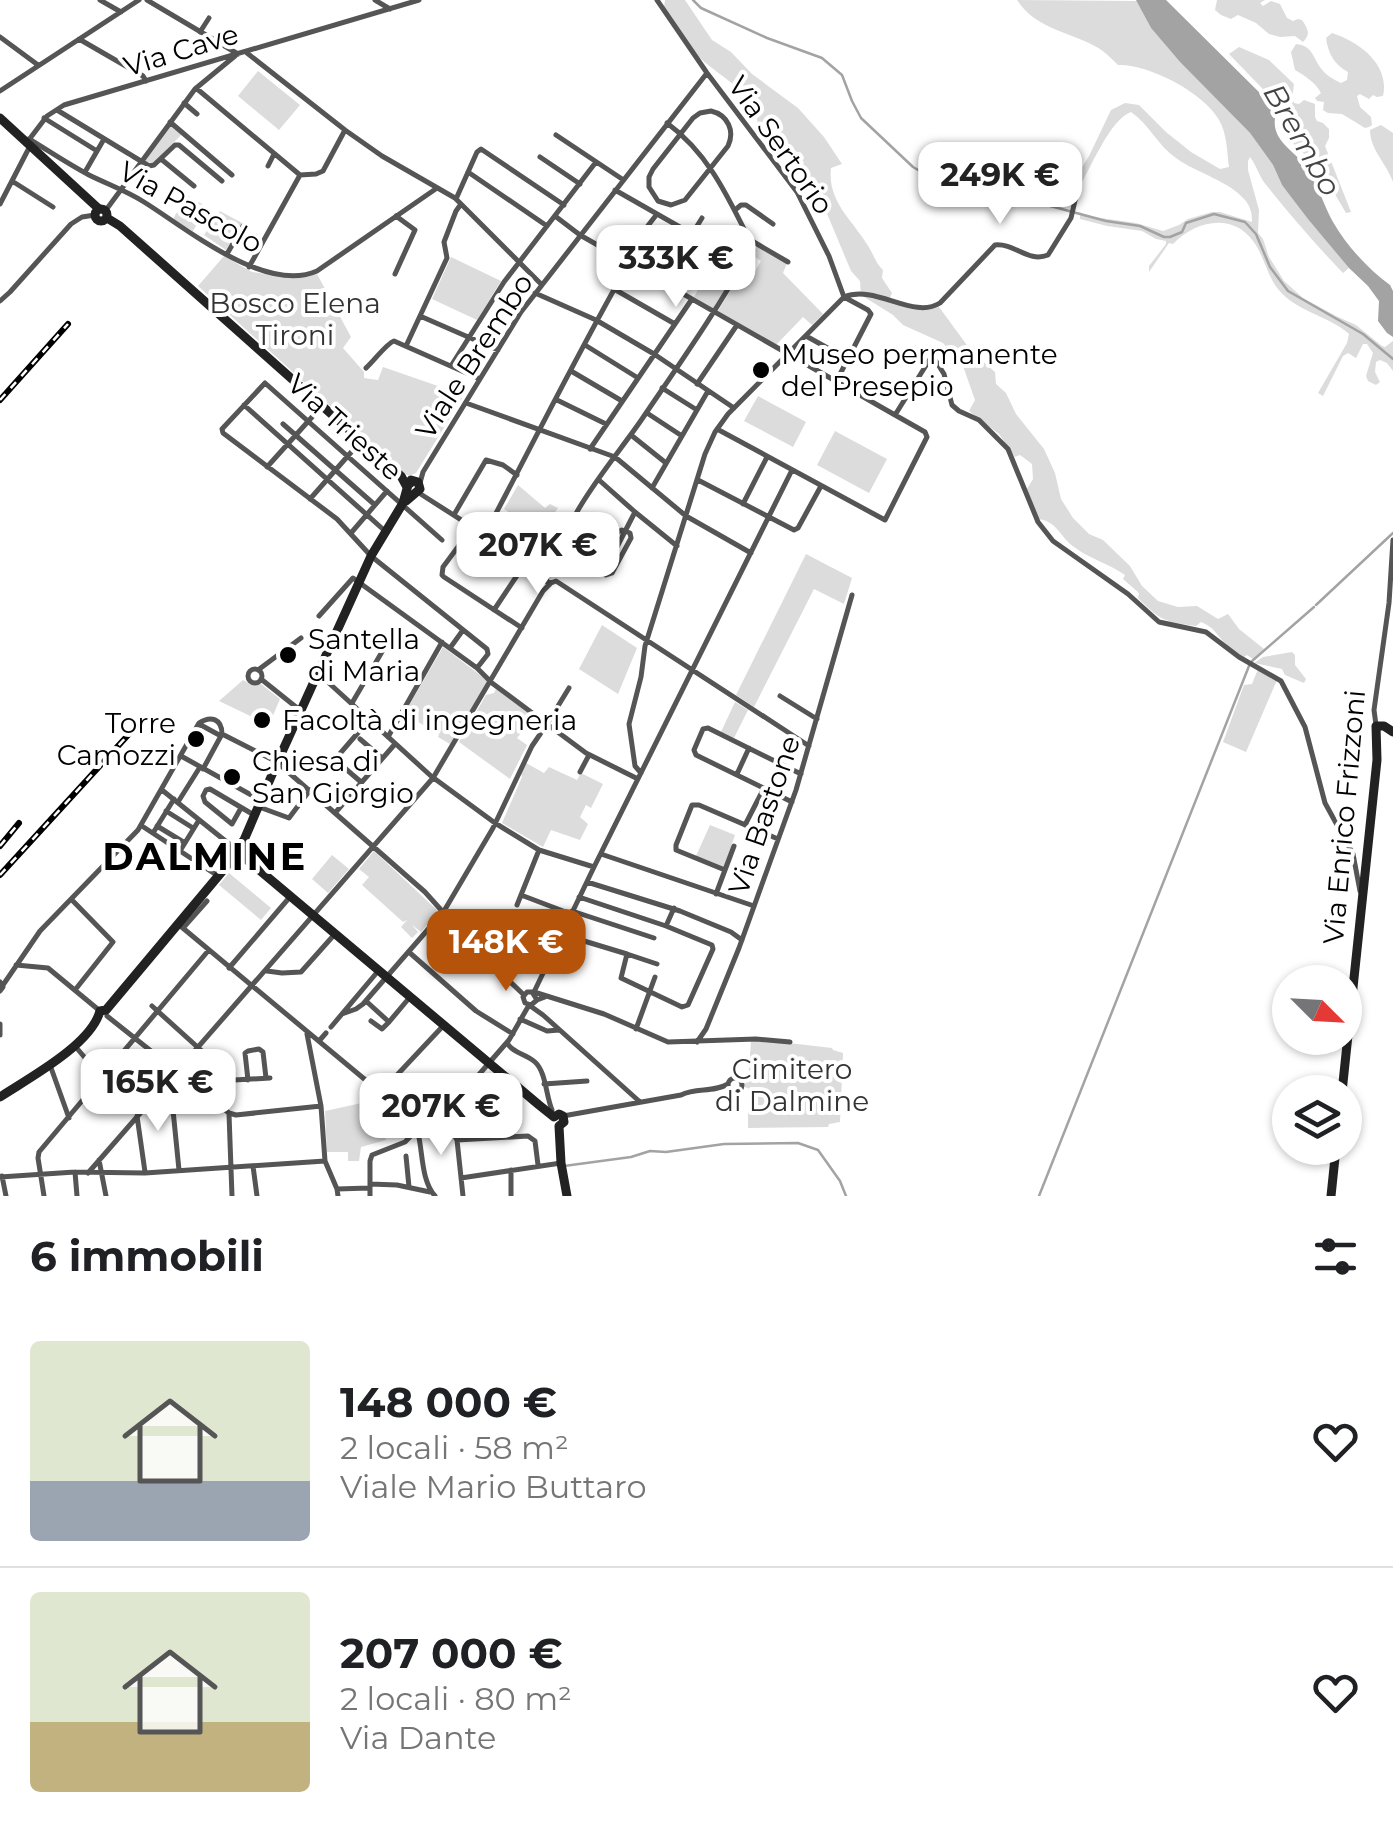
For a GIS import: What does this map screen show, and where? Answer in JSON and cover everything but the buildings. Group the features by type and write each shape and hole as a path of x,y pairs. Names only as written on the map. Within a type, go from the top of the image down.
{"street":[{"path":"100,0 121,12"},
{"path":"0,91 139,0"},
{"path":"0,301 69,226 78,219 102,213 199,85 237,54 146,0"},
{"path":"375,0 390,9"},
{"name":"Via Cave","path":"0,204 28,142 44,118 55,110 419,0"},
{"name":"Via Sertorio","path":"656,0 799,196 830,256 844,297 870,314 836,382"},
{"path":"200,32 209,18"},
{"path":"0,37 38,65"},
{"path":"80,39 143,76 146,82"},
{"path":"221,44 223,58"},
{"path":"246,52 344,130 458,202 542,285"},
{"path":"208,63 211,74"},
{"path":"198,66 204,73 199,85"},
{"name":"Viale Brembo","path":"416,489 535,293 707,73"},
{"path":"199,85 300,175 322,172 344,130"},
{"path":"184,103 198,114"},
{"path":"724,118 734,108"},
{"path":"55,110 151,167 178,145 222,181"},
{"path":"713,111 724,118 731,139 682,202 666,204 655,199 649,186 650,174 681,133 700,113 713,111"},
{"path":"0,118 102,213 416,489 809,746"},
{"path":"44,118 97,150"},
{"path":"170,122 232,175"},
{"path":"88,1172 434,778 551,577 572,522 714,312 752,247 710,169 694,146 667,122"},
{"path":"556,136 622,179"},
{"path":"85,173 104,139"},
{"name":"Via Pascolo","path":"28,142 144,201 226,255 249,266 283,274 312,274 437,188"},
{"path":"406,346 447,258 444,242 478,151 481,149 564,204"},
{"path":"268,166 274,154"},
{"path":"540,157 580,184"},
{"path":"162,159 194,186"},
{"path":"451,366 504,282 596,162"},
{"path":"468,172 548,226"},
{"path":"249,266 300,175"},
{"path":"12,180 53,208"},
{"path":"640,776 629,723 647,639 706,452 717,429 844,297 866,293 930,308 939,304 998,244 1036,258 1048,255 1072,213 1079,183"},
{"path":"614,190 743,263"},
{"path":"734,210 746,205 773,224"},
{"path":"622,258 657,214"},
{"path":"395,274 415,231 396,216"},
{"path":"555,216 580,236 926,432 928,437 885,520 717,429"},
{"path":"692,234 702,218"},
{"path":"226,255 243,226"},
{"path":"749,239 788,262"},
{"path":"484,534 629,263"},
{"path":"614,288 675,324"},
{"path":"535,293 596,320 734,408"},
{"path":"590,449 692,299"},
{"path":"420,316 498,350"},
{"path":"697,384 737,325"},
{"path":"806,336 833,351"},
{"path":"366,368 392,341 480,379"},
{"path":"584,344 638,378"},
{"path":"895,415 930,358 934,358 943,372 952,405 978,419 1006,447 1036,520 1051,538 1131,596 1158,621 1210,634 1246,662 1276,676 1305,727 1327,808 1353,854 1362,894"},
{"path":"572,371 622,401"},
{"name":"Via Trieste","path":"244,405 265,383 442,540"},
{"path":"662,388 697,410"},
{"path":"652,488 708,391"},
{"path":"557,400 606,424"},
{"path":"466,402 616,457 686,516 751,553"},
{"path":"385,531 244,405 221,431 310,499 372,556 488,650 477,668"},
{"path":"267,467 322,406"},
{"path":"646,412 682,436"},
{"name":"Via Trieste","path":"284,424 375,505"},
{"path":"630,435 666,463"},
{"path":"310,499 361,441"},
{"path":"742,504 768,456"},
{"path":"454,514 486,460 517,475"},
{"path":"370,1189 372,1155 405,1142 449,1109 513,1034 792,470"},
{"path":"697,479 792,530 797,530 822,486"},
{"path":"599,480 678,546"},
{"path":"181,926 239,851 372,556 416,489"},
{"path":"351,534 387,491"},
{"path":"604,574 635,512"},
{"path":"494,610 519,570 466,536 442,574 494,610 522,628"},
{"name":"Via Enrico Frizzoni","path":"1344,1075 1378,754 1374,712 1389,603 1392,542"},
{"path":"319,616 349,580 360,581 589,755 640,776"},
{"name":"Via Bastone","path":"697,1042 742,940 792,802 852,595"},
{"path":"450,648 463,630"},
{"path":"261,679 254,683 248,677 251,670 258,670 301,638"},
{"path":"388,737 442,642"},
{"path":"352,704 386,646"},
{"path":"258,670 261,679"},
{"path":"319,674 434,778 495,823 539,850 594,867"},
{"path":"261,679 302,711"},
{"path":"313,1059 314,1048 342,1014 409,952 444,911 495,823 530,749 570,688"},
{"path":"780,696 817,719"},
{"path":"210,730 215,720"},
{"path":"1,988 36,936 142,826 199,723 215,720 221,724 222,735 214,750 155,829"},
{"path":"330,764 369,720"},
{"path":"199,723 278,763 310,790 444,911 508,980 532,996 543,1015"},
{"path":"1376,726 1393,732"},
{"path":"792,802 696,755 694,749 705,728 801,774"},
{"path":"360,739 382,758"},
{"path":"334,813 395,744"},
{"path":"738,774 749,748"},
{"path":"580,772 589,755"},
{"path":"181,756 216,776 258,808"},
{"path":"339,763 361,782"},
{"path":"216,776 205,791 204,801 232,824 239,851"},
{"path":"745,826 764,788"},
{"path":"210,789 241,808"},
{"path":"162,790 558,1118 691,1090 729,1088"},
{"path":"241,808 258,808 289,818 310,790"},
{"path":"725,870 676,850 690,807 698,804 778,840"},
{"path":"179,819 185,808"},
{"path":"232,824 241,808"},
{"path":"150,811 162,819"},
{"path":"166,811 193,828"},
{"path":"180,850 198,820"},
{"path":"142,826 168,832 185,842"},
{"path":"155,829 163,840 218,876"},
{"path":"163,840 168,832"},
{"path":"716,894 734,846"},
{"path":"517,905 539,850"},
{"path":"600,854 754,906"},
{"path":"586,882 674,908 742,940"},
{"path":"229,968 291,895"},
{"path":"521,895 654,938"},
{"path":"579,897 666,926 713,948 686,1006 682,1007 620,978 627,954"},
{"path":"71,899 112,941 112,946 75,990"},
{"path":"0,1099 75,1046 207,901"},
{"path":"666,926 674,908"},
{"path":"521,923 657,964"},
{"path":"181,926 419,1128 420,1156 432,1194"},
{"path":"265,970 302,971 336,933"},
{"path":"493,965 499,943"},
{"path":"44,1196 38,1154 208,950"},
{"path":"409,952 476,1011 513,1034"},
{"path":"16,965 45,967 229,1113 321,1106"},
{"path":"342,1014 366,1001 383,974"},
{"path":"636,1029 654,977"},
{"path":"640,1102 524,1001 532,996 552,998 604,1014 665,1042 790,1042"},
{"path":"371,1021 382,1029 410,997"},
{"path":"366,1001 389,1022"},
{"path":"155,1009 237,1081 248,1080 268,1078 263,1052 259,1049 245,1053 248,1080"},
{"path":"520,1019 546,1031 560,1030"},
{"path":"0,1024 0,1035"},
{"path":"381,1092 444,1026"},
{"path":"306,1032 321,1106 325,1161 337,1192 400,1186 432,1194"},
{"path":"506,1043 537,1064 550,1106 558,1118 567,1194 555,1196"},
{"path":"75,1046 102,1078"},
{"path":"114,1064 154,1097"},
{"path":"51,1066 68,1118"},
{"path":"544,1084 588,1081"},
{"path":"516,1086 517,1122"},
{"path":"160,1089 173,1111 179,1170"},
{"path":"229,1113 232,1196"},
{"path":"442,1113 457,1140 463,1196"},
{"path":"137,1116 145,1173"},
{"path":"457,1140 528,1136 535,1141 538,1166"},
{"path":"406,1156 409,1187"},
{"path":"99,1160 106,1196"},
{"path":"6,1196 1,1176 145,1173 325,1161"},
{"path":"461,1178 561,1163"},
{"path":"1330,1196 1334,1165"},
{"path":"253,1166 256,1196"},
{"path":"511,1170 511,1196"},
{"path":"75,1172 77,1196"}],"green space":[{"path":"665,0 685,0 712,40 798,108 824,137 842,164 831,168 833,192 883,270 882,278 892,293 889,300 920,309 939,307 972,352 995,372 996,384 1044,449 1061,499 1073,518 1130,566 1142,586 1158,601 1178,607 1197,606 1218,619 1228,614 1239,629 1264,649 1253,659 1232,649 1201,622 1196,626 1185,625 1158,615 1138,598 1139,593 1123,579 1125,575 1080,551 1054,526 1038,519 1027,489 1033,479 1032,464 1020,455 1015,457 999,434 969,411 975,400 963,366 943,343 903,325 861,295 860,281 851,271 828,216 810,181 798,168 788,142 772,128 758,124 742,93 691,49 664,7"},
{"path":"1017,0 1137,1 1151,28 1180,62 1250,133 1282,185 1349,268 1343,273 1313,241 1264,183 1250,157 1248,170 1259,210 1258,233 1284,281 1303,298 1356,325 1382,346 1393,341 1393,371 1380,360 1375,372 1380,382 1376,385 1368,381 1373,353 1363,344 1356,358 1348,353 1343,356 1323,396 1318,393 1349,334 1285,297 1274,284 1253,241 1235,226 1213,223 1192,230 1169,243 1149,272 1166,241 1142,231 1080,219 1080,215 1136,223 1163,231 1212,212 1252,222 1249,205 1238,193 1176,158 1131,112 1116,123 1082,182 1075,179 1111,110 1125,103 1139,105 1191,152 1220,169 1229,167 1224,131 1212,110 1189,90 1145,69 1118,65 1100,49 1034,18"},
{"path":"1217,0 1265,0 1260,3 1263,6 1271,1 1280,4 1287,18 1302,20 1307,36 1303,42 1295,36 1280,37 1238,15 1231,19 1221,15 1215,10"},
{"path":"1332,33 1371,56 1382,74 1383,96 1357,96 1360,107 1371,117 1369,127 1323,110 1324,102 1315,98 1321,93 1319,89 1295,70 1291,52 1296,44 1309,49 1329,76 1341,83 1347,80 1348,72 1328,49 1326,38"},
{"path":"1239,47 1269,60 1294,84 1294,103 1304,100 1315,104 1317,121 1329,129 1325,146 1351,212 1346,213 1329,184 1318,155 1308,157 1293,143 1288,115 1229,54"},
{"path":"258,71 300,105 279,130 238,96"},
{"path":"171,125 182,134 154,163 144,162"},
{"path":"1381,125 1393,133 1393,182 1371,137 1370,130"},
{"path":"187,195 207,207 193,231 173,219"},
{"path":"220,211 242,223 226,250 204,235"},
{"path":"757,246 787,263 783,273 823,314 812,325 803,317 776,345 718,311 735,283 745,288 761,261 752,255"},
{"path":"672,249 711,270 721,253 740,264 714,309 694,297 700,286 668,263"},
{"name":"Bosco Elena Tironi","path":"224,256 252,272 292,278 317,274 351,337 343,348 364,372 364,378 378,380 383,367 464,395 416,473 405,474 198,286"},
{"path":"451,257 501,281 477,320 432,299"},
{"path":"758,396 806,422 793,447 744,421"},
{"path":"835,431 887,459 869,493 817,465"},
{"path":"518,485 545,508 550,504 558,508 539,536 504,509"},
{"path":"806,554 852,578 844,604 814,589 754,707 736,695"},
{"path":"602,625 637,648 618,694 579,669"},
{"path":"443,647 488,681 450,744 404,714"},
{"path":"1292,652 1295,665 1306,679 1304,683 1285,675 1282,669 1254,663 1263,657"},
{"path":"1258,669 1277,680 1246,752 1223,742 1244,685 1252,684"},
{"path":"243,680 261,684 280,699 269,725 219,701"},
{"path":"496,689 534,717 517,738 527,745 510,779 459,742 486,695"},
{"path":"735,702 748,710 734,738 721,732"},
{"path":"526,763 544,773 549,767 577,780 581,773 603,784 591,808 586,805 580,817 588,824 580,840 551,830 543,847 502,823"},
{"path":"710,825 735,835 724,867 696,856"},
{"path":"374,851 438,911 421,932 412,925 418,932 412,938 401,927 407,920 403,922 362,885 369,877 359,869"},
{"path":"332,855 349,869 328,893 312,879"},
{"path":"229,873 271,908 261,920 219,885"},
{"name":"Cimitero di Dalmine","path":"751,1042 832,1048 843,1053 840,1122 828,1127 748,1128 748,1088 744,1087 744,1079 748,1079"},
{"path":"385,1098 395,1111 381,1119 386,1140 361,1147 359,1161 348,1161 348,1152 327,1152 325,1111"}],"shaded area":[{"path":"1136,0 1166,0 1277,110 1279,138 1310,173 1338,231 1390,285 1393,337 1378,321 1379,301 1368,286 1308,219 1250,133 1151,28"}],"waterway":[{"path":"693,0 701,8 767,38 822,58 842,75 861,118 913,167 949,188 1140,226 1164,237 1182,232 1186,223 1214,214 1245,222 1288,291 1363,334 1393,359"},
{"path":"1316,605 1393,533"},
{"path":"1252,661 1314,607"},
{"path":"1039,1196 1249,666"},
{"path":"564,1166 650,1151 798,1143 818,1150 846,1196"}],"railway":[{"path":"0,400 68,324"},
{"path":"0,875 129,734"},
{"path":"0,846 19,823"}],"place":[{"name":"Museo permanente del Presepio","path":"761,370"},
{"name":"Santella di Maria","path":"288,655"},
{"name":"Facoltà di ingegneria","path":"262,720"},
{"name":"Torre Camozzi","path":"196,739"},
{"name":"Chiesa di San Giorgio","path":"232,777"}],"district":[{"name":"DALMINE","path":"205,857"}],"water label":[{"name":"Brembo","path":"1302,140"}]}
